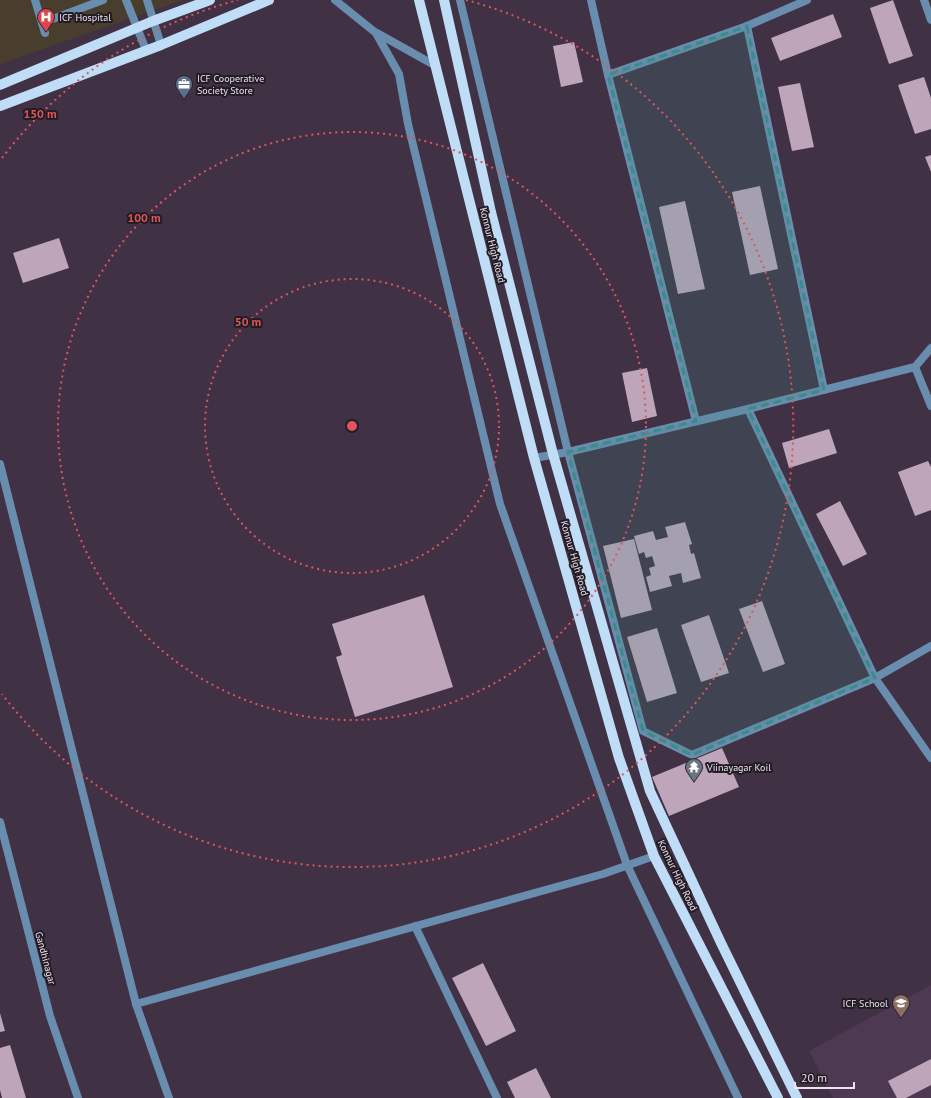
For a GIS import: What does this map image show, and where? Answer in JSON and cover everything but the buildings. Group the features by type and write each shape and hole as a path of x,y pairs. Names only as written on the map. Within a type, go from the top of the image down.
{"main road":[{"path":"0,85 138,27 210,0"},
{"path":"0,106 160,45 270,0"},
{"name":"Konnur High Road","path":"418,0 436,66 534,458 619,758 654,856 778,1098"},
{"path":"444,0 491,212 553,454 650,791 721,943 797,1098"}],"street":[{"path":"35,0 45,33"},
{"path":"42,23 103,0"},
{"path":"126,0 146,50"},
{"path":"147,0 160,45"},
{"path":"335,0 376,33 436,66"},
{"path":"460,0 568,452 643,731 692,755 875,678 931,646"},
{"path":"591,0 608,75 696,421"},
{"path":"608,75 747,26 807,0"},
{"path":"924,0 931,20"},
{"path":"747,26 824,390"},
{"path":"376,33 398,74 410,132 500,504 627,865 738,1098"},
{"path":"534,458 568,452 748,409 914,366 931,348"},
{"path":"914,366 931,406"},
{"path":"748,409 875,678 931,758"},
{"path":"0,464 136,1004 169,1098"},
{"name":"Gandhinagar","path":"0,822 50,1016 78,1098"},
{"path":"136,1004 603,874 654,856"},
{"path":"415,926 497,1098"}],"highlighted area":[{"path":"747,26 824,390 748,409 875,678 692,755 643,731 568,452 696,421 608,75"}],"shaded area":[{"name":"ICF Hospital","path":"0,0 183,0 0,64"},
{"name":"ICF School","path":"931,985 931,1098 833,1098 809,1051"}],"place":[{"name":"ICF Hospital","path":"46,32"},
{"name":"ICF Cooperative Society Store","path":"184,99"},
{"name":"Viinayagar Koil","path":"694,782"},
{"name":"ICF School","path":"901,1018"}]}
